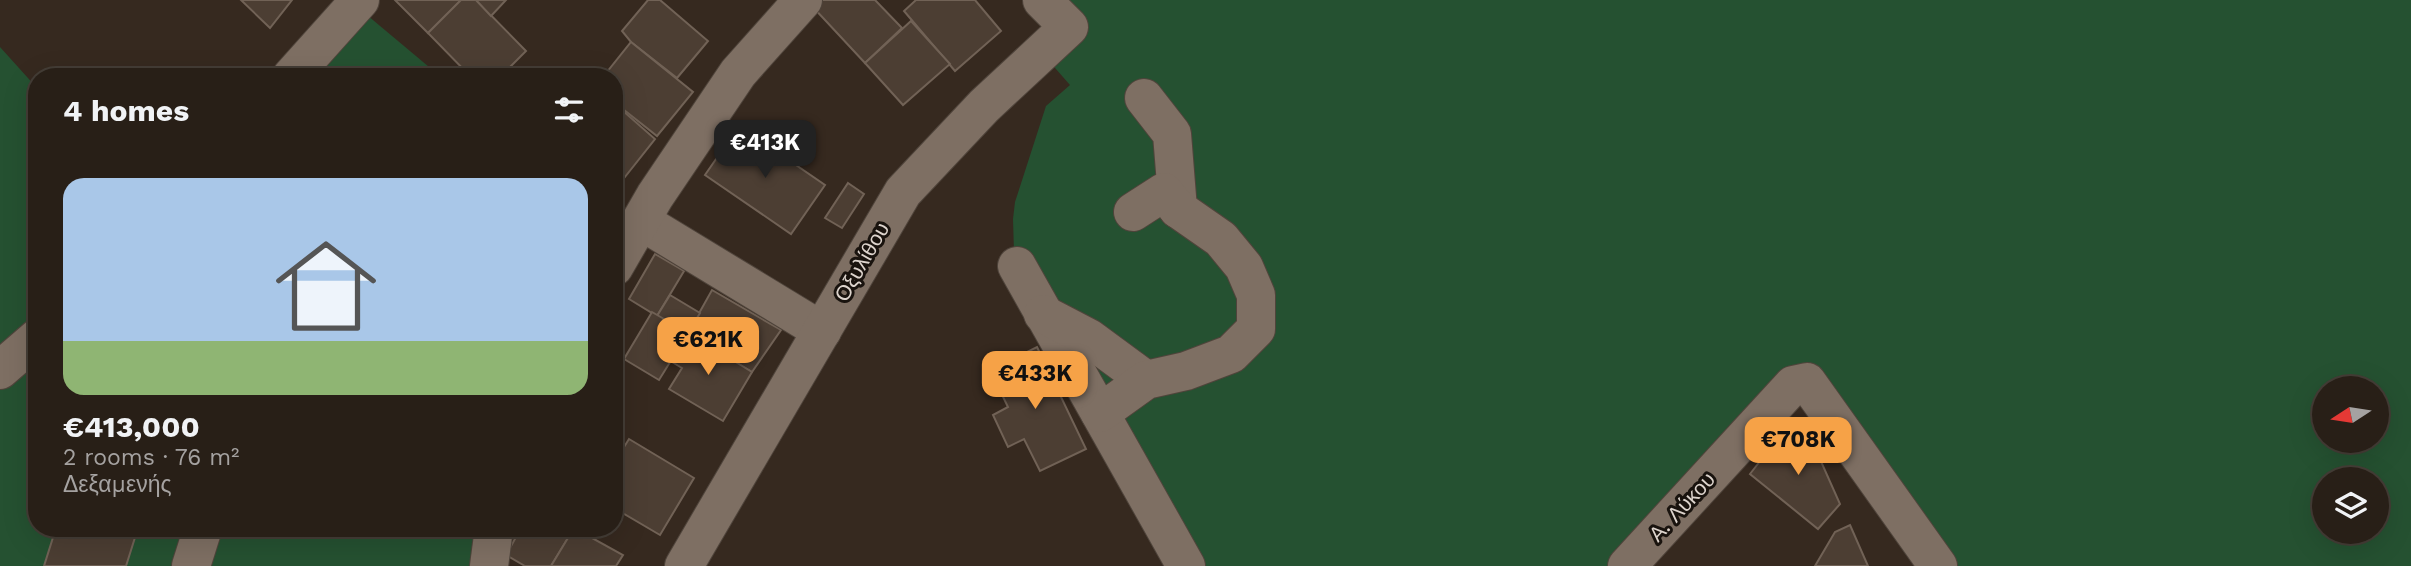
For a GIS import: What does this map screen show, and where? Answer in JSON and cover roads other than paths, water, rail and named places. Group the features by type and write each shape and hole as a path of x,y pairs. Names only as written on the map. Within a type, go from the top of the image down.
{"street":[{"path":"298,68 360,0"},
{"path":"623,252 738,73 803,0"},
{"name":"Οξυλίθου","path":"695,563 822,331 903,192 984,106 1069,27 1042,0"},
{"path":"1144,98 1172,134 1178,209"},
{"path":"1100,413 1146,380 1186,371 1231,354 1256,329 1256,295 1244,267 1221,239 1178,209 1164,192 1133,212"},
{"path":"641,221 822,331"},
{"path":"1017,267 1186,566"},
{"path":"1043,314 1089,338 1146,380"},
{"path":"0,370 28,346"},
{"name":"Α. Λύκου","path":"1627,566 1793,385 1807,382 1938,566"},
{"path":"191,566 199,537"},
{"path":"489,566 493,537"}]}
